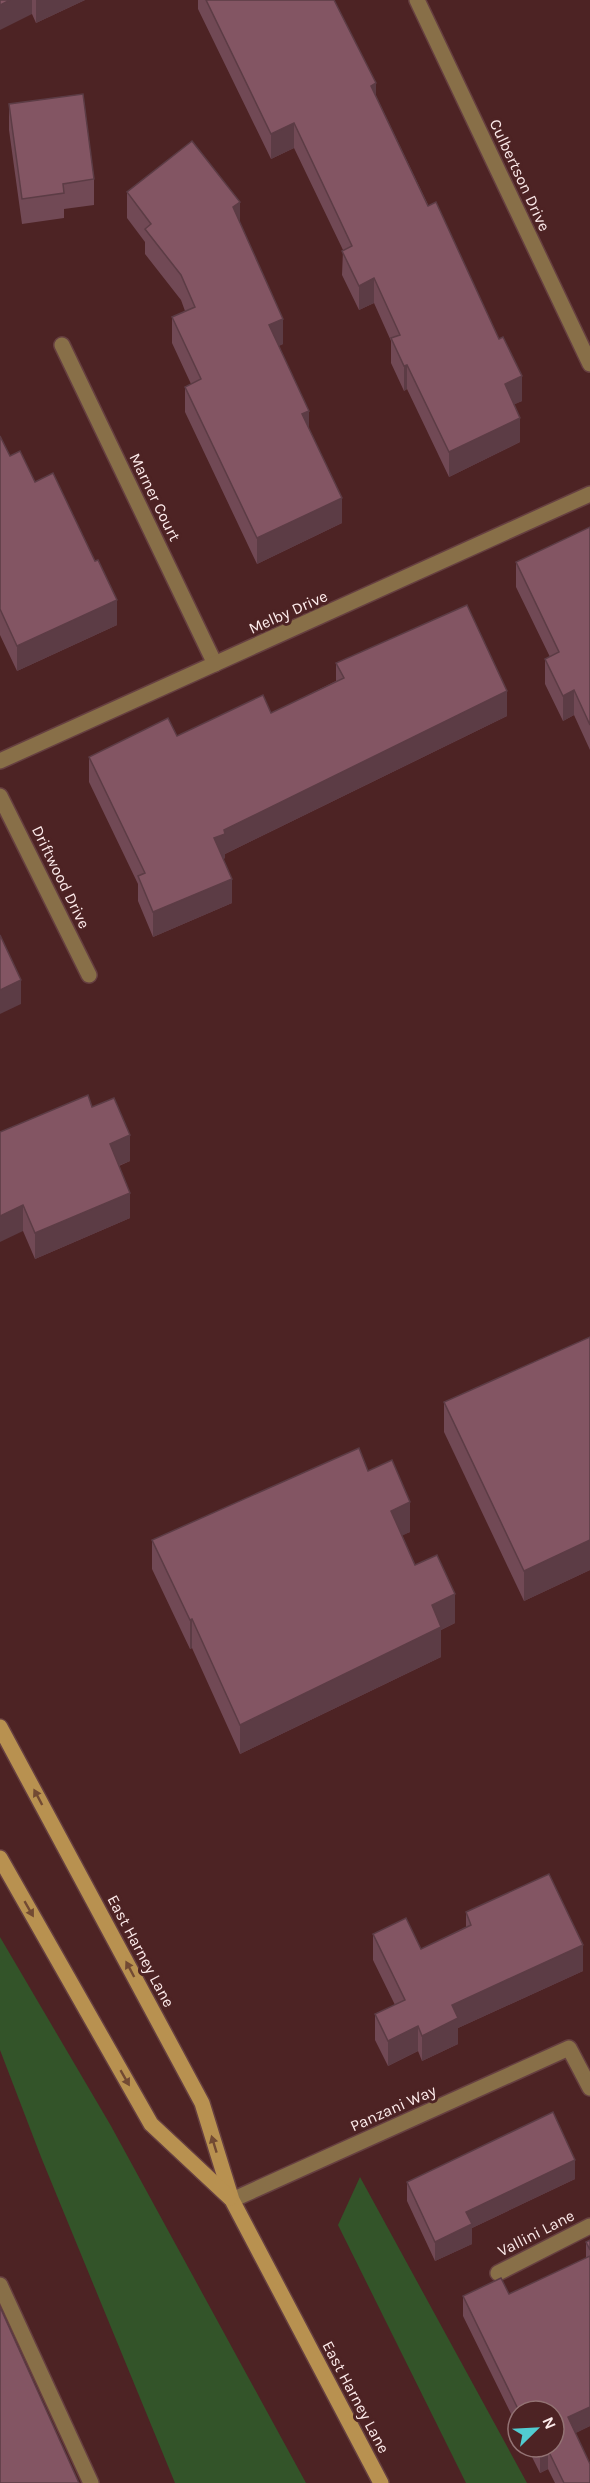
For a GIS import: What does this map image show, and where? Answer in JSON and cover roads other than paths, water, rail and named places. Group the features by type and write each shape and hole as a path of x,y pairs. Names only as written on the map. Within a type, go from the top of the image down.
{"main road":[{"name":"East Harney Lane","path":"0,1726 202,2103 232,2200 381,2483"},
{"name":"East Harney Lane","path":"0,1858 151,2124 232,2200"}],"street":[{"name":"Culbertson Drive","path":"417,0 590,364"},
{"name":"Marner Court","path":"62,345 215,664"},
{"name":"Melby Drive","path":"0,761 590,494"},
{"name":"Driftwood Drive","path":"0,796 89,975"},
{"name":"Panzani Way","path":"232,2200 569,2048 590,2088"},
{"name":"Vallini Lane","path":"498,2272 590,2226"},
{"path":"0,2285 91,2483"}]}
